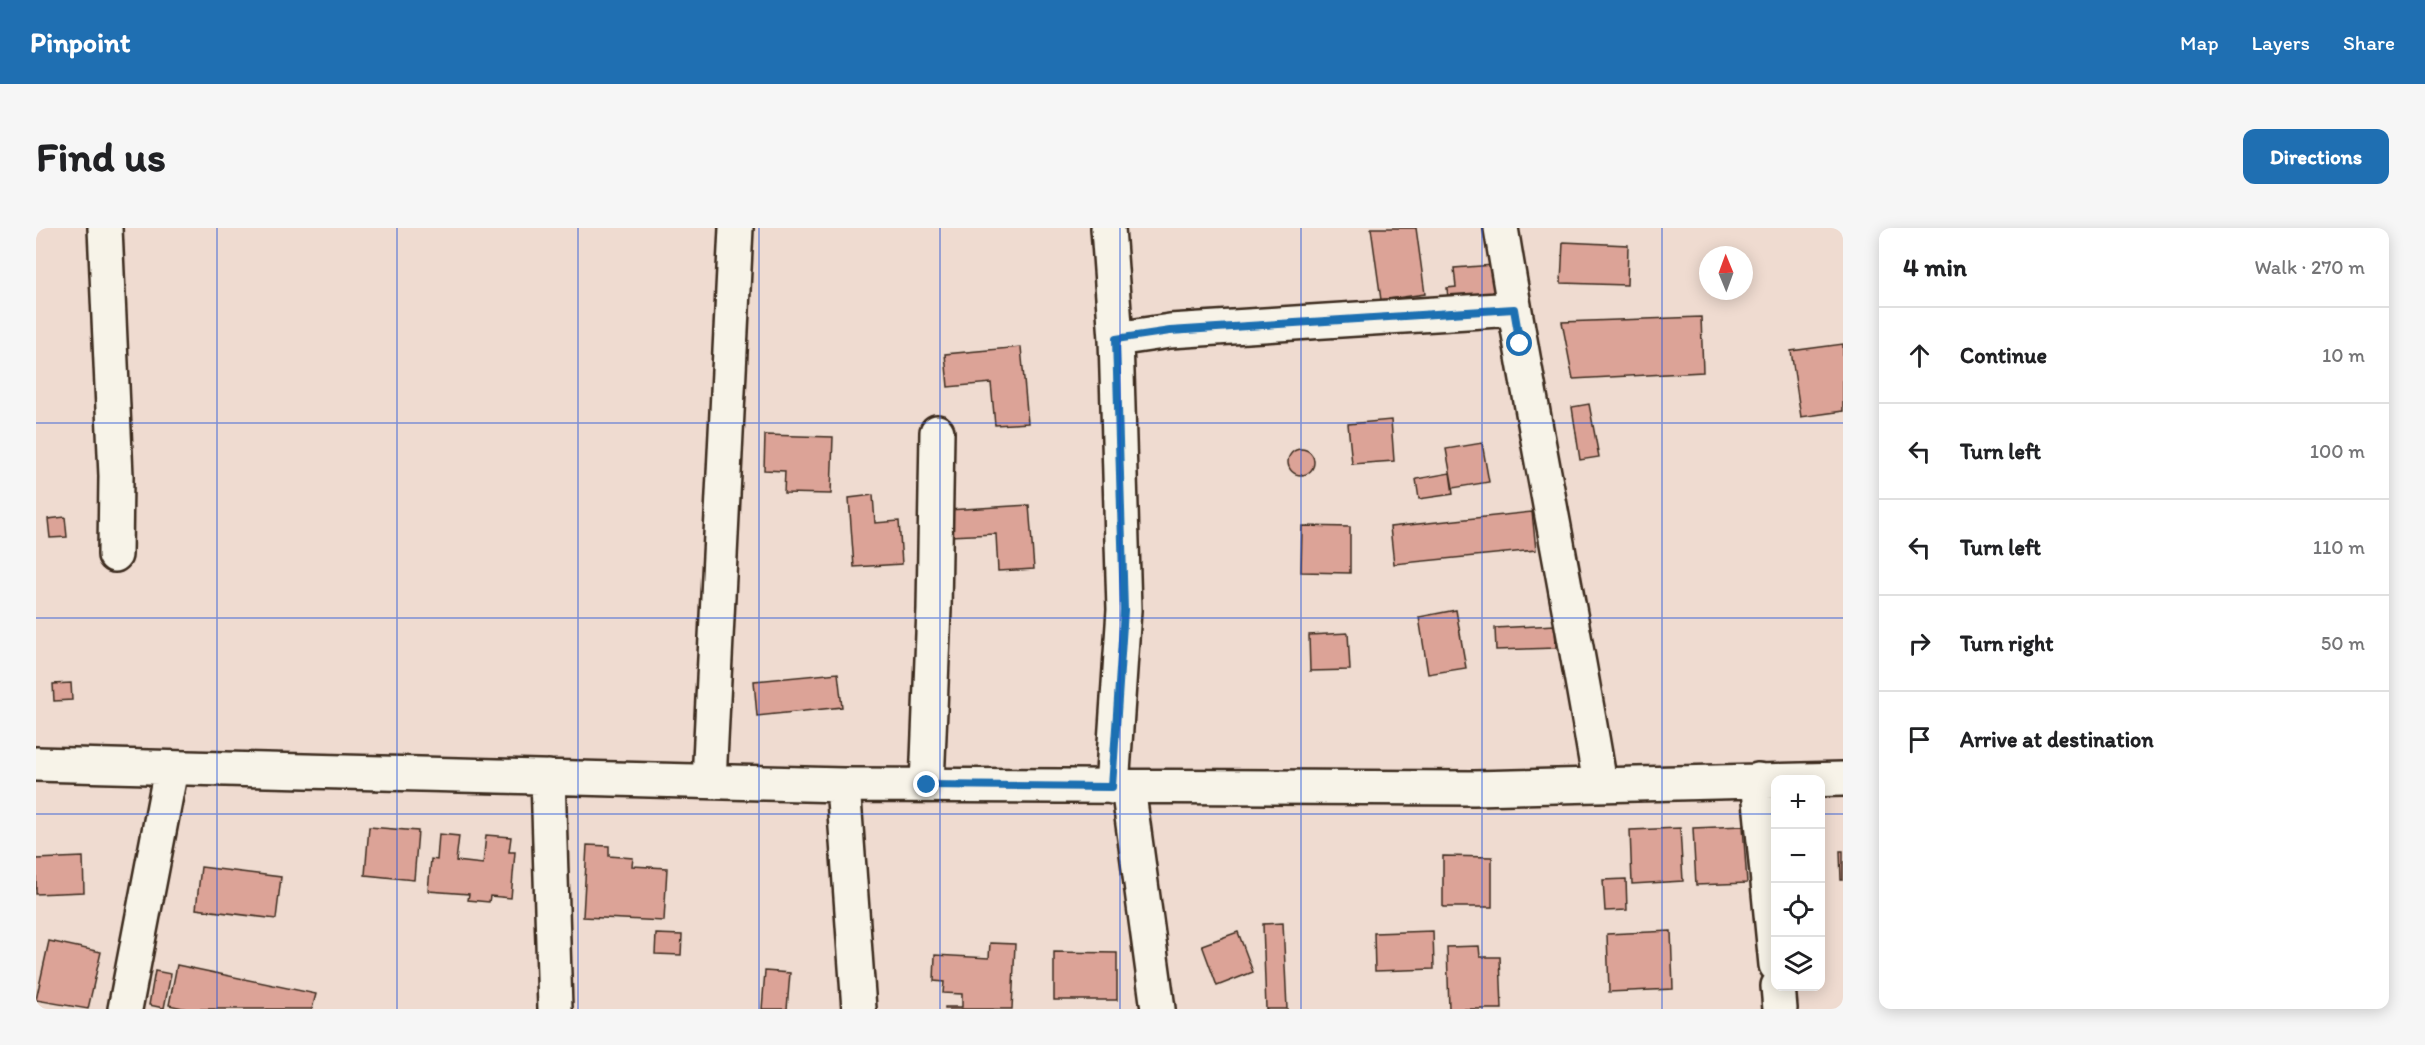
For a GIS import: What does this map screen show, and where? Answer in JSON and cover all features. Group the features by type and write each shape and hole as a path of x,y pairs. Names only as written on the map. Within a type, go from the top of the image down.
{"street":[{"path":"105,228 116,476 115,555"},
{"path":"709,781 736,228"},
{"path":"1108,228 1116,339 1124,610 1120,787 1158,1009"},
{"path":"1501,228 1600,784"},
{"path":"1116,339 1170,331 1514,309"},
{"path":"927,785 934,609 937,432"},
{"path":"36,764 843,785 1474,788 1843,779"},
{"path":"125,1009 171,769"},
{"path":"548,777 555,1009"},
{"path":"1758,780 1773,937"},
{"path":"843,785 859,1009"},
{"path":"1778,991 1780,1009"}],"building":[{"path":"1371,228 1416,228 1425,294 1381,300"},
{"path":"1563,242 1628,245 1627,285 1561,283"},
{"path":"1494,265 1497,304 1449,308 1447,288 1456,287 1454,268"},
{"path":"1701,317 1703,372 1573,379 1562,322"},
{"path":"1843,344 1843,411 1801,417 1791,351"},
{"path":"1021,347 1028,423 995,425 991,383 948,387 945,354"},
{"path":"1589,404 1599,457 1580,460 1572,407"},
{"path":"1391,420 1394,461 1352,464 1348,424"},
{"path":"765,435 833,437 831,494 784,493 785,471 764,470"},
{"path":"1482,443 1489,482 1453,488 1446,449"},
{"path":"1301,449 1310,453 1314,462 1310,471 1301,475 1292,471 1288,462 1292,453"},
{"path":"1450,473 1453,494 1419,499 1416,479"},
{"path":"873,495 875,523 899,521 902,564 854,567 849,498"},
{"path":"1029,505 1034,569 998,571 996,534 949,536 948,510"},
{"path":"1532,512 1536,550 1394,564 1390,527"},
{"path":"65,517 67,537 50,538 48,519"},
{"path":"1302,526 1350,527 1350,573 1301,572"},
{"path":"1456,610 1466,668 1428,674 1419,617"},
{"path":"1555,625 1556,648 1496,650 1495,628"},
{"path":"1348,633 1350,670 1310,671 1309,635"},
{"path":"838,673 842,707 757,716 754,681"},
{"path":"71,683 72,700 54,701 53,684"},
{"path":"1743,826 1747,883 1696,885 1693,828"},
{"path":"369,827 418,831 414,880 365,875"},
{"path":"1680,828 1683,881 1632,884 1630,830"},
{"path":"439,834 459,836 456,861 483,864 486,835 511,837 509,852 515,852 511,898 490,896 489,902 468,900 469,894 428,891 431,859 437,860"},
{"path":"587,845 609,846 609,856 633,858 632,866 667,868 664,921 583,917"},
{"path":"1840,851 1843,851 1843,880 1841,880"},
{"path":"1443,856 1492,857 1492,907 1443,907"},
{"path":"83,857 84,892 36,894 36,859"},
{"path":"201,867 281,877 276,919 196,909"},
{"path":"1626,879 1627,910 1605,911 1603,880"},
{"path":"1283,923 1287,1009 1266,1009 1263,924"},
{"path":"1433,931 1434,969 1375,971 1374,933"},
{"path":"1671,931 1673,989 1609,992 1607,934"},
{"path":"1238,932 1253,972 1217,986 1202,945"},
{"path":"656,934 682,935 681,955 655,954"},
{"path":"49,941 101,952 88,1009 36,1000"},
{"path":"990,943 1015,944 1012,1009 945,1009 945,1007 962,1007 962,994 943,993 944,982 934,981 935,955 989,958"},
{"path":"1479,946 1480,957 1500,957 1502,1009 1449,1009 1447,947"},
{"path":"1054,952 1117,953 1117,1000 1054,1000"},
{"path":"177,965 316,994 312,1009 187,1009 169,1005"},
{"path":"155,971 171,974 164,1008 149,1005"},
{"path":"765,971 790,973 787,1009 762,1009"}],"route":[{"path":"927,785 1112,787 1124,610 1116,339 1170,331 1514,309 1520,344"}]}
